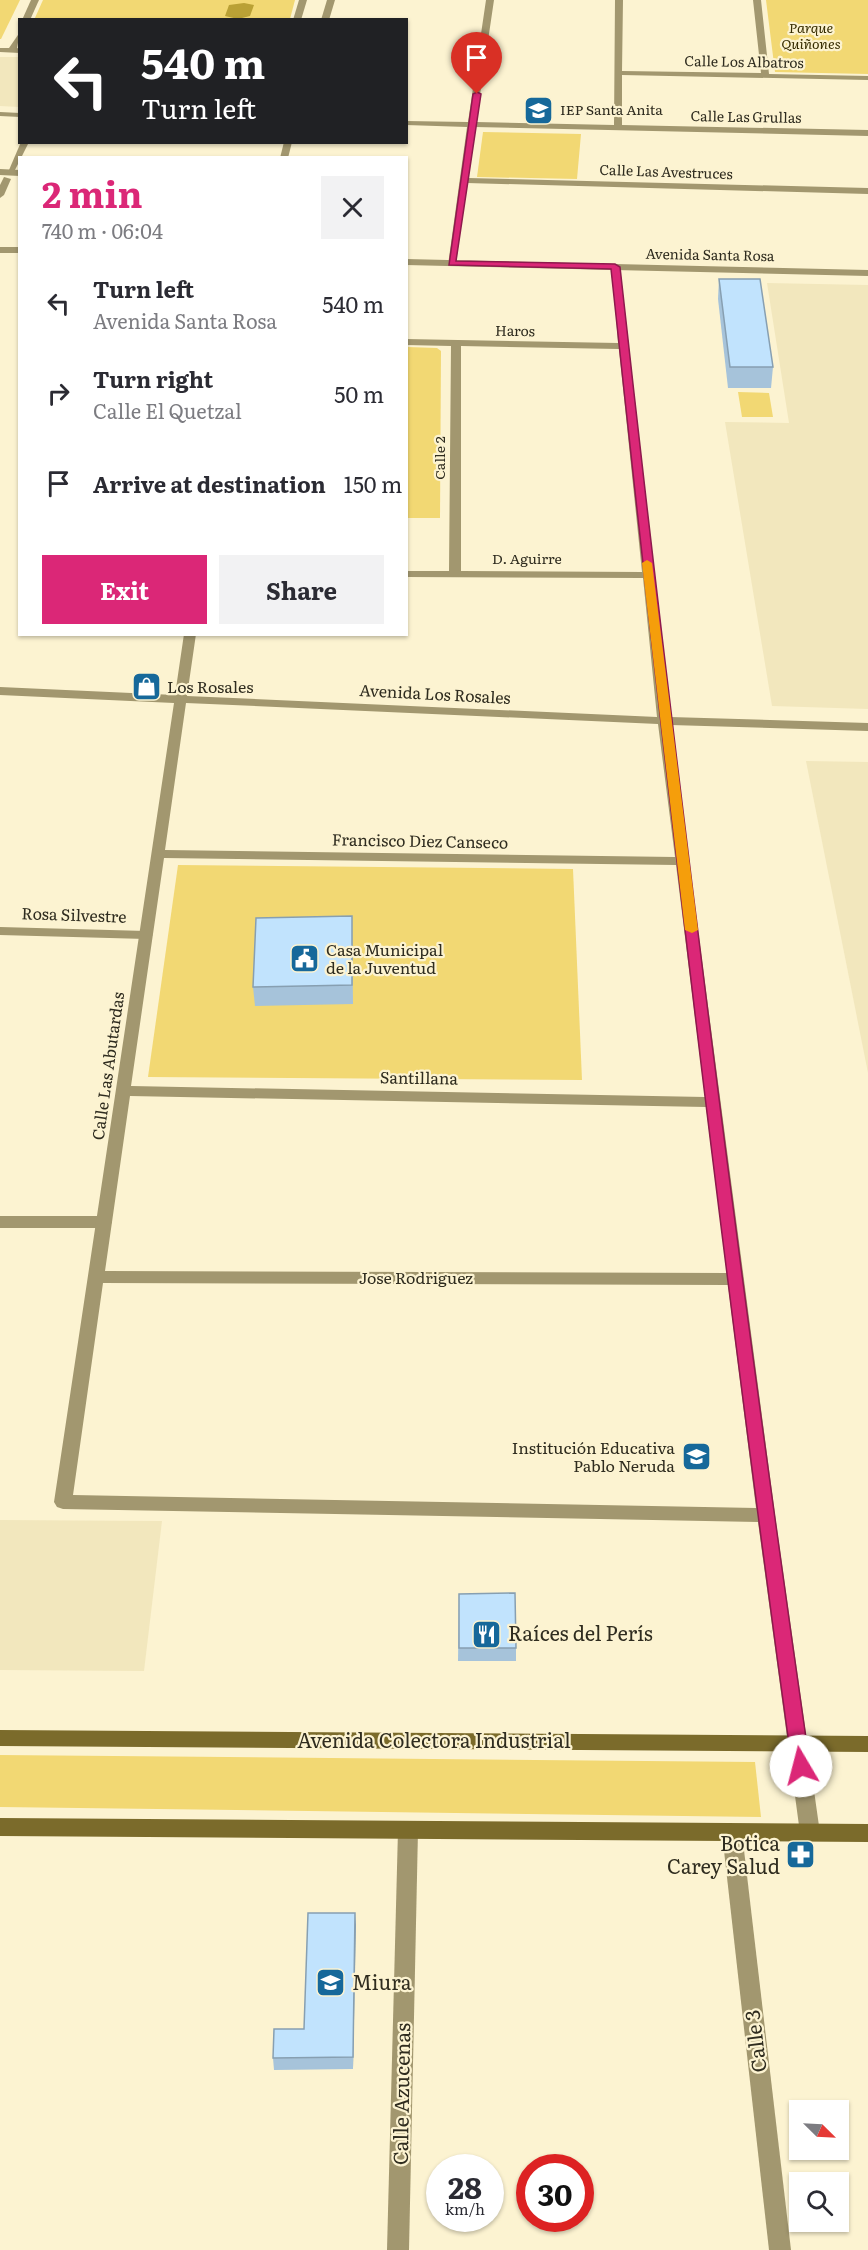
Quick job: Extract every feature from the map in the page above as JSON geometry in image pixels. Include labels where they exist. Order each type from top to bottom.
[{"type":"main road","name":"Avenida Colectora Industrial","points":[[0,1738],[868,1744]]},
{"type":"main road","points":[[0,1827],[868,1833]]},
{"type":"street","points":[[27,18],[35,0]]},
{"type":"street","points":[[298,18],[303,0]]},
{"type":"street","points":[[326,18],[331,0]]},
{"type":"street","points":[[452,263],[490,0]]},
{"type":"street","points":[[618,128],[619,0]]},
{"type":"street","points":[[757,0],[765,76]]},
{"type":"street","points":[[0,50],[16,50]]},
{"type":"street","name":"Calle Los Albatros","points":[[619,73],[868,78]]},
{"type":"street","points":[[0,114],[18,115]]},
{"type":"street","name":"Calle Las Grullas","points":[[408,123],[868,133]]},
{"type":"street","points":[[0,195],[4,176],[16,170]]},
{"type":"street","name":"Calle Las Avestruces","points":[[464,180],[868,191]]},
{"type":"street","points":[[0,250],[18,250]]},
{"type":"street","name":"Avenida Santa Rosa","points":[[408,262],[868,273]]},
{"type":"street","points":[[615,267],[664,721],[766,1515],[810,1833]]},
{"type":"street","name":"Haros","points":[[408,342],[624,346]]},
{"type":"street","name":"Calle 2","points":[[455,574],[456,343]]},
{"type":"street","name":"D. Aguirre","points":[[408,574],[648,575]]},
{"type":"street","name":"Calle Las Abutardas","points":[[190,636],[63,1502],[766,1515]]},
{"type":"street","name":"Avenida Los Rosales","points":[[0,691],[664,721],[868,727]]},
{"type":"street","name":"Francisco Diez Canseco","points":[[158,854],[683,861]]},
{"type":"street","name":"Rosa Silvestre","points":[[0,931],[146,935]]},
{"type":"street","name":"Santillana","points":[[123,1091],[714,1102]]},
{"type":"street","points":[[0,1222],[104,1222]]},
{"type":"street","name":"Jose Rodriguez","points":[[95,1276],[736,1279]]},
{"type":"street","name":"Calle Azucenas","points":[[398,2250],[408,1830]]},
{"type":"street","name":"Calle 3","points":[[732,1833],[780,2250]]},
{"type":"shaded area","points":[[244,3],[254,5],[250,16],[234,18],[225,16],[229,5]]},
{"type":"shaded area","points":[[0,57],[18,57],[18,107],[0,106]]},
{"type":"shaded area","points":[[767,283],[868,285],[868,709],[772,706],[725,422],[789,423]]},
{"type":"shaded area","points":[[806,761],[868,762],[868,1073]]},
{"type":"shaded area","points":[[0,1520],[162,1521],[144,1671],[0,1670]]},
{"type":"green space","points":[[0,0],[20,0],[1,39],[0,39]]},
{"type":"green space","points":[[43,0],[295,0],[290,18],[35,18]]},
{"type":"green space","name":"Parque Quiñones","points":[[766,0],[868,0],[868,74],[775,72]]},
{"type":"green space","points":[[483,132],[581,134],[577,179],[477,177]]},
{"type":"green space","points":[[408,347],[437,348],[441,351],[440,518],[408,518]]},
{"type":"green space","points":[[738,392],[769,393],[773,417],[742,417]]},
{"type":"green space","points":[[178,865],[573,869],[582,1080],[148,1077]]},
{"type":"green space","points":[[0,1755],[755,1762],[761,1817],[0,1807]]},
{"type":"building","points":[[719,279],[760,279],[773,367],[730,367]]},
{"type":"building","name":"Casa Municipal de la Juventud","points":[[352,916],[352,985],[253,987],[256,918]]},
{"type":"building","name":"Raíces del Perís","points":[[515,1593],[516,1648],[459,1648],[459,1594]]},
{"type":"building","name":"Miura","points":[[308,1913],[355,1913],[353,2057],[273,2058],[274,2029],[304,2029]]},
{"type":"slow traffic","points":[[647,563],[664,721],[692,930]]},
{"type":"place","name":"IEP Santa Anita","points":[[539,110]]},
{"type":"place","name":"Los Rosales","points":[[146,687]]},
{"type":"place","name":"Casa Municipal de la Juventud","points":[[305,959]]},
{"type":"place","name":"Institución Educativa Pablo Neruda","points":[[696,1457]]},
{"type":"place","name":"Raíces del Perís","points":[[487,1634]]},
{"type":"place","name":"Botica Carey Salud","points":[[801,1855]]},
{"type":"place","name":"Miura","points":[[331,1983]]},
{"type":"route","points":[[477,94],[452,263],[615,267],[664,721],[766,1515],[801,1766]]}]
